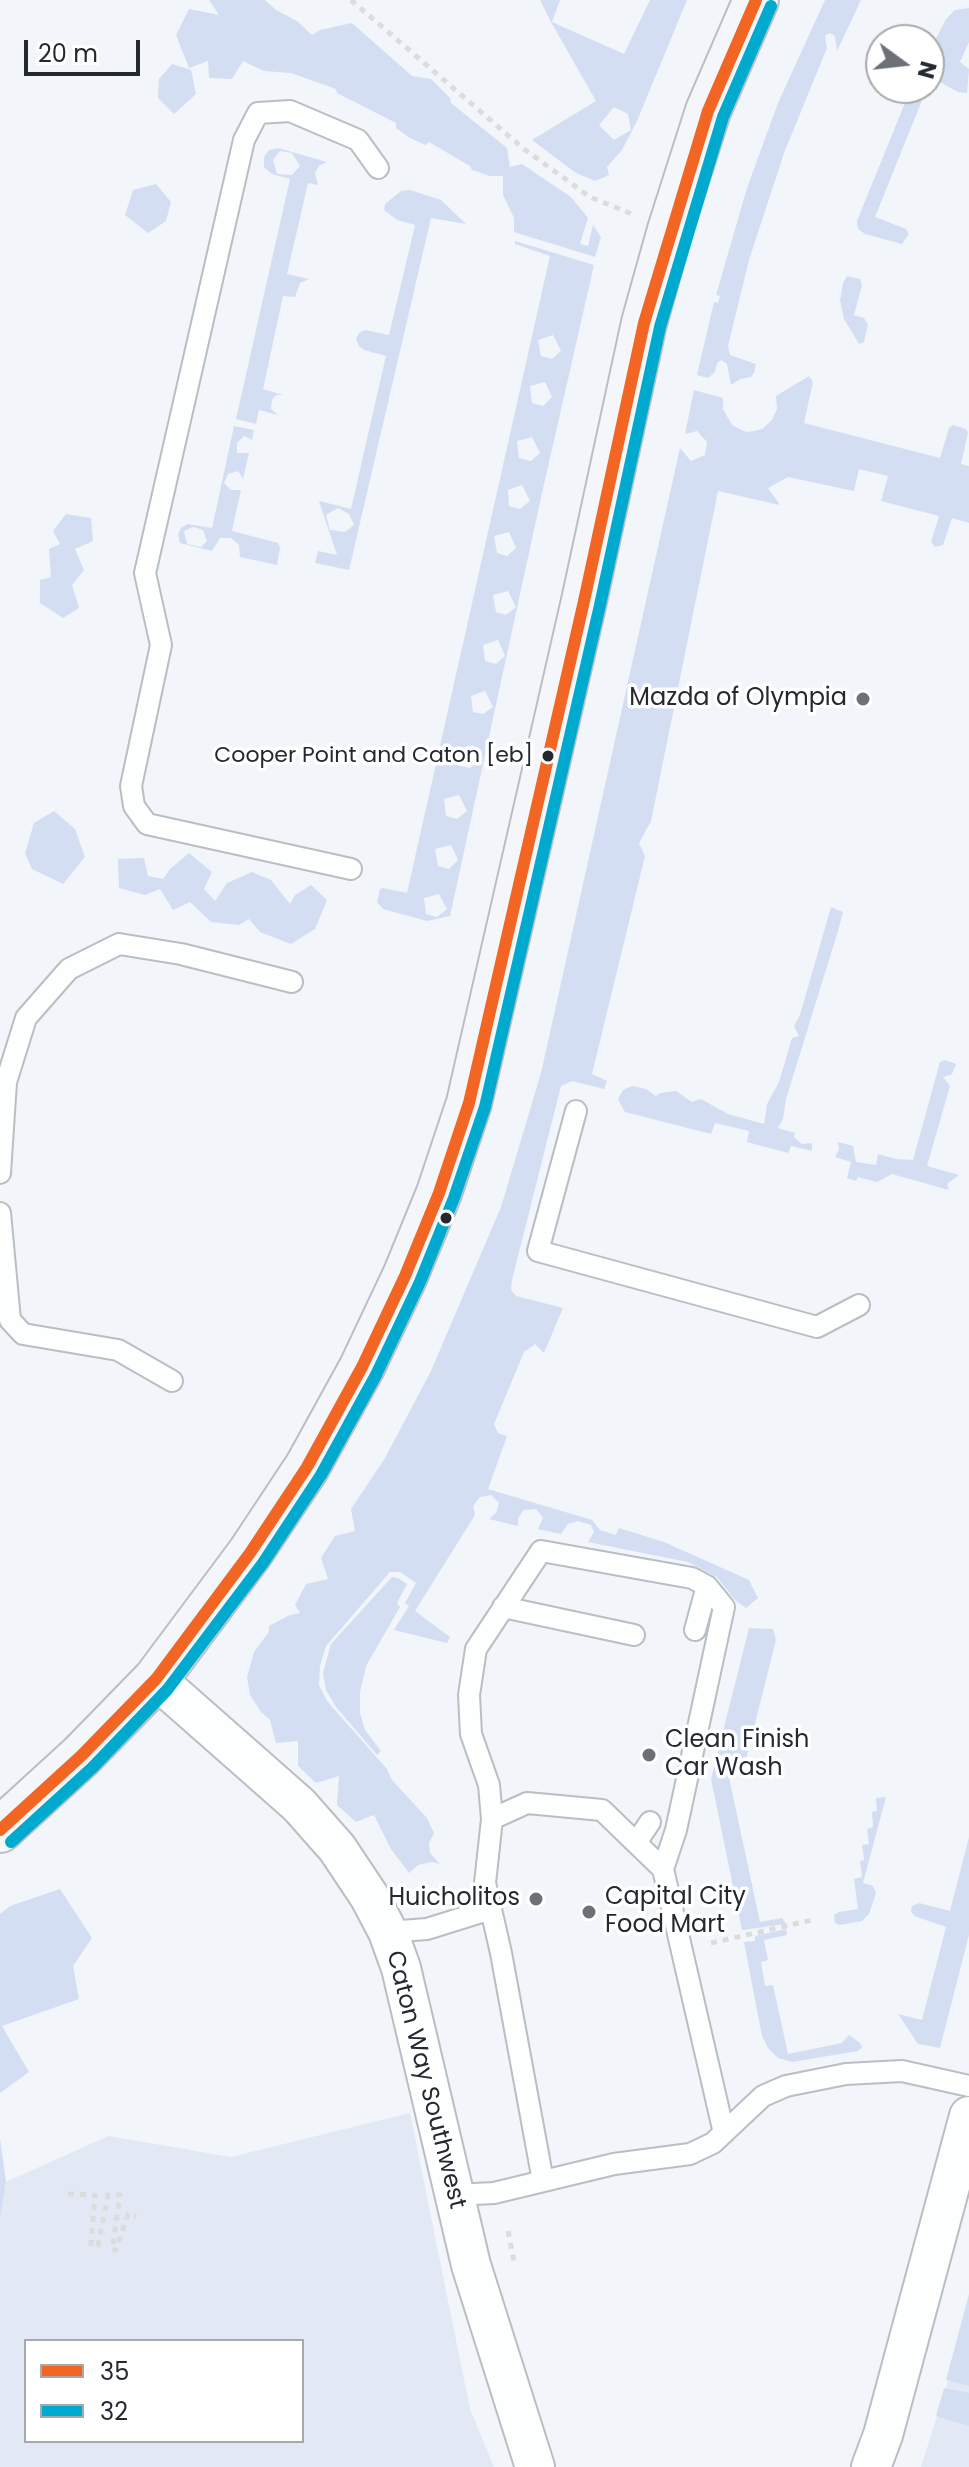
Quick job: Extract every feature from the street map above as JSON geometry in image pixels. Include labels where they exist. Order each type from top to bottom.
[{"type":"main road","points":[[0,1830],[81,1756],[156,1679],[250,1553],[307,1467],[362,1367],[405,1276],[439,1193],[469,1103],[644,323],[708,111],[756,0]]},
{"type":"street","name":"Caton Way Southwest","points":[[156,1679],[299,1805],[337,1848],[369,1896],[388,1932],[401,1968],[453,2195],[489,2325],[535,2467]]},
{"type":"street","points":[[871,2467],[883,2435],[969,2116]]},
{"type":"lane","points":[[351,869],[147,824],[134,806],[131,786],[161,645],[145,573],[244,140],[258,113],[290,111],[358,140],[378,168]]},
{"type":"lane","points":[[0,1173],[6,1082],[26,1018],[69,969],[119,944],[181,954],[292,982]]},
{"type":"lane","points":[[576,1111],[538,1251],[817,1327],[859,1305]]},
{"type":"lane","points":[[0,1213],[10,1320],[23,1334],[118,1350],[172,1381]]},
{"type":"lane","points":[[543,2181],[485,1883],[492,1819],[489,1785],[471,1734],[469,1695],[476,1649],[541,1551],[692,1578],[707,1586],[724,1607],[676,1830],[663,1869],[724,2133]]},
{"type":"lane","points":[[695,1630],[707,1586]]},
{"type":"lane","points":[[503,1607],[634,1635]]},
{"type":"lane","points":[[492,1819],[527,1803],[602,1810],[663,1869]]},
{"type":"lane","points":[[636,1843],[650,1822]]},
{"type":"lane","points":[[388,1932],[427,1929],[491,1909]]},
{"type":"lane","points":[[453,2195],[494,2193],[614,2164],[690,2154],[713,2143],[763,2096],[786,2086],[846,2074],[902,2071],[969,2086]]},
{"type":"path","points":[[351,0],[524,149],[590,197],[670,230]]},
{"type":"path","points":[[710,1943],[812,1920]]},
{"type":"path","points":[[68,2194],[95,2195],[91,2246],[98,2245],[108,2195],[120,2195],[112,2250],[116,2250],[128,2214],[136,2217]]},
{"type":"shaded area","points":[[209,0],[265,0],[312,35],[320,30],[352,23],[412,76],[431,79],[450,98],[451,103],[507,148],[510,167],[522,164],[571,197],[588,218],[580,244],[588,246],[593,225],[601,237],[595,257],[514,232],[514,218],[503,195],[503,176],[490,176],[472,170],[429,142],[425,145],[410,138],[396,128],[396,123],[337,93],[336,89],[291,73],[264,71],[243,61],[232,79],[209,78],[208,61],[189,68],[176,35],[189,9],[219,15]]},
{"type":"shaded area","points":[[540,0],[560,0],[552,22],[624,54],[650,0],[687,0],[637,121],[622,150],[607,167],[609,175],[595,181],[576,173],[532,140],[596,101],[551,22]],"holes":[[[614,107],[628,114],[631,130],[614,140],[599,125]]]},
{"type":"shaded area","points":[[825,0],[861,0],[837,51],[835,36],[830,33],[825,36],[827,48],[784,153],[749,260],[728,346],[730,355],[756,364],[754,373],[731,385],[727,364],[721,360],[708,378],[697,375],[714,302],[718,303],[720,296],[716,295],[747,188],[778,103]]},
{"type":"shaded area","points":[[969,8],[969,42],[960,62],[969,69],[967,93],[945,85],[943,24],[955,10]]},
{"type":"shaded area","points":[[172,64],[191,70],[196,94],[174,114],[158,98],[159,79]]},
{"type":"shaded area","points":[[905,104],[921,104],[875,217],[906,229],[909,234],[902,244],[865,234],[858,229],[857,221]]},
{"type":"shaded area","points":[[278,148],[327,162],[319,166],[315,173],[318,185],[308,183],[287,274],[309,279],[300,283],[295,297],[283,296],[263,389],[283,395],[276,395],[272,400],[271,409],[278,415],[259,410],[256,424],[236,419],[290,179],[272,174],[264,167],[264,157],[269,150]],"holes":[[[280,151],[292,153],[300,166],[292,175],[277,174],[273,160]]]},
{"type":"shaded area","points":[[156,184],[171,202],[166,221],[148,233],[125,215],[133,190]]},
{"type":"shaded area","points":[[410,190],[441,200],[466,224],[431,218],[349,570],[315,563],[318,551],[337,555],[319,501],[351,509],[386,356],[364,350],[356,339],[365,330],[389,335],[415,225],[397,220],[384,210],[385,204],[401,191]],"holes":[[[338,508],[349,514],[354,525],[345,532],[330,530],[326,515]]]},
{"type":"shaded area","points":[[515,241],[594,265],[450,916],[427,921],[383,909],[377,902],[383,888],[407,893],[550,256],[515,244]],"holes":[[[553,335],[561,351],[552,359],[541,356],[538,340]],[[545,382],[552,397],[543,406],[532,403],[530,386]],[[532,437],[540,453],[531,461],[519,458],[517,441]],[[522,485],[530,501],[520,509],[509,506],[508,490]],[[509,532],[516,548],[507,556],[497,553],[494,536]],[[508,591],[516,607],[506,615],[496,612],[493,595]],[[498,640],[505,656],[496,664],[485,661],[483,645]],[[485,691],[493,707],[483,714],[473,712],[471,696]],[[473,745],[480,760],[470,768],[460,766],[458,749]],[[459,795],[467,811],[457,819],[446,816],[444,799]],[[451,845],[458,860],[449,869],[438,866],[435,849]],[[439,894],[447,909],[437,917],[426,914],[424,898]]]},
{"type":"shaded area","points":[[847,276],[860,279],[862,285],[854,315],[864,318],[868,325],[864,342],[859,344],[844,319],[840,300]]},
{"type":"shaded area","points":[[809,376],[813,382],[804,423],[940,458],[949,428],[953,425],[966,429],[968,433],[961,464],[969,466],[969,523],[952,518],[943,545],[935,547],[931,542],[939,516],[881,501],[888,476],[859,469],[854,491],[788,477],[768,488],[780,505],[718,491],[651,821],[639,843],[645,856],[592,1074],[607,1081],[604,1089],[572,1081],[561,1086],[512,1280],[511,1290],[516,1296],[563,1308],[544,1353],[535,1344],[524,1352],[494,1424],[498,1433],[507,1436],[488,1489],[592,1520],[600,1530],[616,1535],[619,1528],[664,1542],[749,1580],[758,1598],[746,1608],[735,1600],[717,1577],[688,1562],[588,1542],[594,1532],[591,1525],[578,1521],[568,1524],[561,1534],[538,1529],[543,1518],[536,1509],[524,1510],[518,1518],[518,1526],[489,1519],[496,1513],[499,1503],[491,1495],[480,1497],[473,1506],[475,1515],[415,1611],[450,1637],[447,1643],[394,1630],[409,1606],[405,1603],[416,1583],[400,1572],[390,1572],[326,1646],[320,1666],[319,1685],[327,1701],[427,1818],[434,1833],[429,1843],[430,1853],[440,1864],[418,1865],[409,1873],[391,1849],[374,1815],[356,1822],[337,1805],[339,1776],[316,1783],[298,1766],[298,1741],[276,1743],[270,1720],[250,1695],[247,1677],[254,1652],[269,1632],[269,1626],[300,1613],[295,1605],[306,1584],[328,1579],[321,1558],[335,1536],[355,1531],[351,1509],[385,1458],[431,1371],[501,1207],[541,1073],[680,448],[691,461],[705,455],[707,442],[697,431],[685,434],[694,390],[723,398],[723,409],[732,425],[746,432],[762,429],[772,420],[777,409],[776,396]]},
{"type":"shaded area","points":[[234,426],[254,430],[252,440],[244,436],[237,443],[237,453],[249,453],[243,479],[238,471],[228,474],[224,483],[231,490],[241,490],[232,531],[278,543],[277,565],[240,557],[239,545],[231,538],[220,538],[212,551],[180,543],[178,534],[187,524],[212,528]],"holes":[[[193,527],[203,530],[207,541],[201,547],[187,544],[184,531]]]},
{"type":"shaded area","points":[[66,514],[91,518],[93,541],[75,549],[84,570],[72,585],[79,608],[63,618],[40,603],[40,580],[51,577],[49,549],[60,544],[53,531]]},
{"type":"shaded area","points":[[54,811],[75,829],[85,857],[63,884],[32,869],[25,853],[34,823]]},
{"type":"shaded area","points":[[189,853],[212,872],[204,889],[215,901],[227,883],[252,872],[271,880],[290,904],[295,895],[311,885],[327,900],[315,929],[291,944],[260,932],[249,919],[239,925],[211,922],[190,902],[173,910],[160,889],[145,895],[119,888],[118,859],[144,858],[148,876],[163,879]]},
{"type":"shaded area","points":[[831,907],[843,912],[778,1128],[795,1133],[794,1137],[802,1144],[812,1143],[812,1151],[791,1146],[788,1153],[747,1142],[749,1131],[715,1123],[711,1134],[625,1112],[618,1099],[623,1090],[632,1086],[646,1089],[656,1096],[676,1091],[692,1102],[701,1099],[728,1114],[764,1124],[767,1104],[779,1082],[792,1038],[799,1036],[794,1026],[800,1015]]},
{"type":"shaded area","points":[[945,1060],[956,1064],[952,1074],[943,1077],[950,1086],[927,1166],[959,1175],[947,1184],[949,1190],[892,1174],[877,1182],[858,1177],[856,1181],[847,1178],[851,1162],[835,1157],[838,1142],[853,1146],[856,1162],[876,1165],[878,1154],[913,1160],[940,1062]]},
{"type":"shaded area","points":[[392,1577],[407,1584],[397,1603],[400,1607],[366,1666],[360,1692],[360,1713],[365,1730],[381,1751],[377,1755],[336,1707],[326,1690],[323,1673],[331,1644]]},
{"type":"shaded area","points":[[749,1628],[773,1629],[776,1640],[746,1759],[738,1757],[729,1778],[760,1922],[782,1918],[786,1924],[742,1930],[711,1779]]},
{"type":"shaded area","points":[[886,1797],[863,1883],[873,1886],[876,1893],[869,1914],[862,1921],[840,1925],[835,1923],[834,1915],[858,1909],[854,1879],[862,1877],[862,1845],[869,1844],[867,1829],[873,1827],[872,1812],[877,1811],[876,1798]]},
{"type":"shaded area","points":[[969,1837],[969,1935],[940,2048],[918,2044],[898,2014],[922,2020],[946,1927],[914,1916],[912,1906],[919,1903],[950,1911]]},
{"type":"shaded area","points":[[60,1889],[92,1938],[73,1966],[79,1999],[2,2026],[29,2072],[0,2093],[0,1914],[10,1906]]},
{"type":"shaded area","points":[[786,1929],[787,1935],[764,1940],[768,1960],[761,1962],[765,1986],[773,1985],[788,2054],[842,2043],[849,2035],[860,2043],[862,2047],[858,2051],[792,2062],[778,2058],[768,2048],[762,2036],[744,1942],[755,1941],[755,1936]]},
{"type":"shaded area","points":[[410,2113],[470,2409],[494,2467],[0,2467],[0,2219],[6,2182],[108,2136],[231,2157]]},
{"type":"shaded area","points":[[0,2138],[6,2182],[0,2219]]},
{"type":"shaded area","points":[[969,2294],[969,2386],[946,2380]]},
{"type":"shaded area","points":[[950,2375],[969,2380],[969,2467],[921,2467]]},
{"type":"shaded area","points":[[944,2388],[969,2393],[969,2426],[936,2416]]},
{"type":"transit line","name":"35","points":[[0,1830],[81,1756],[156,1679],[250,1553],[307,1467],[362,1367],[405,1276],[439,1193],[469,1103],[644,323],[708,111],[756,0]]},
{"type":"transit line","name":"32","points":[[11,1842],[92,1768],[167,1690],[263,1563],[321,1475],[376,1375],[420,1282],[454,1198],[485,1107],[660,327],[723,117],[771,6]]},
{"type":"place","name":"Mazda of Olympia","points":[[863,699]]},
{"type":"place","name":"Cooper Point and Caton [eb]","points":[[548,756]]},
{"type":"place","name":"Clean Finish Car Wash","points":[[649,1755]]},
{"type":"place","name":"Huicholitos","points":[[536,1899]]},
{"type":"place","name":"Capital City Food Mart","points":[[589,1912]]}]
